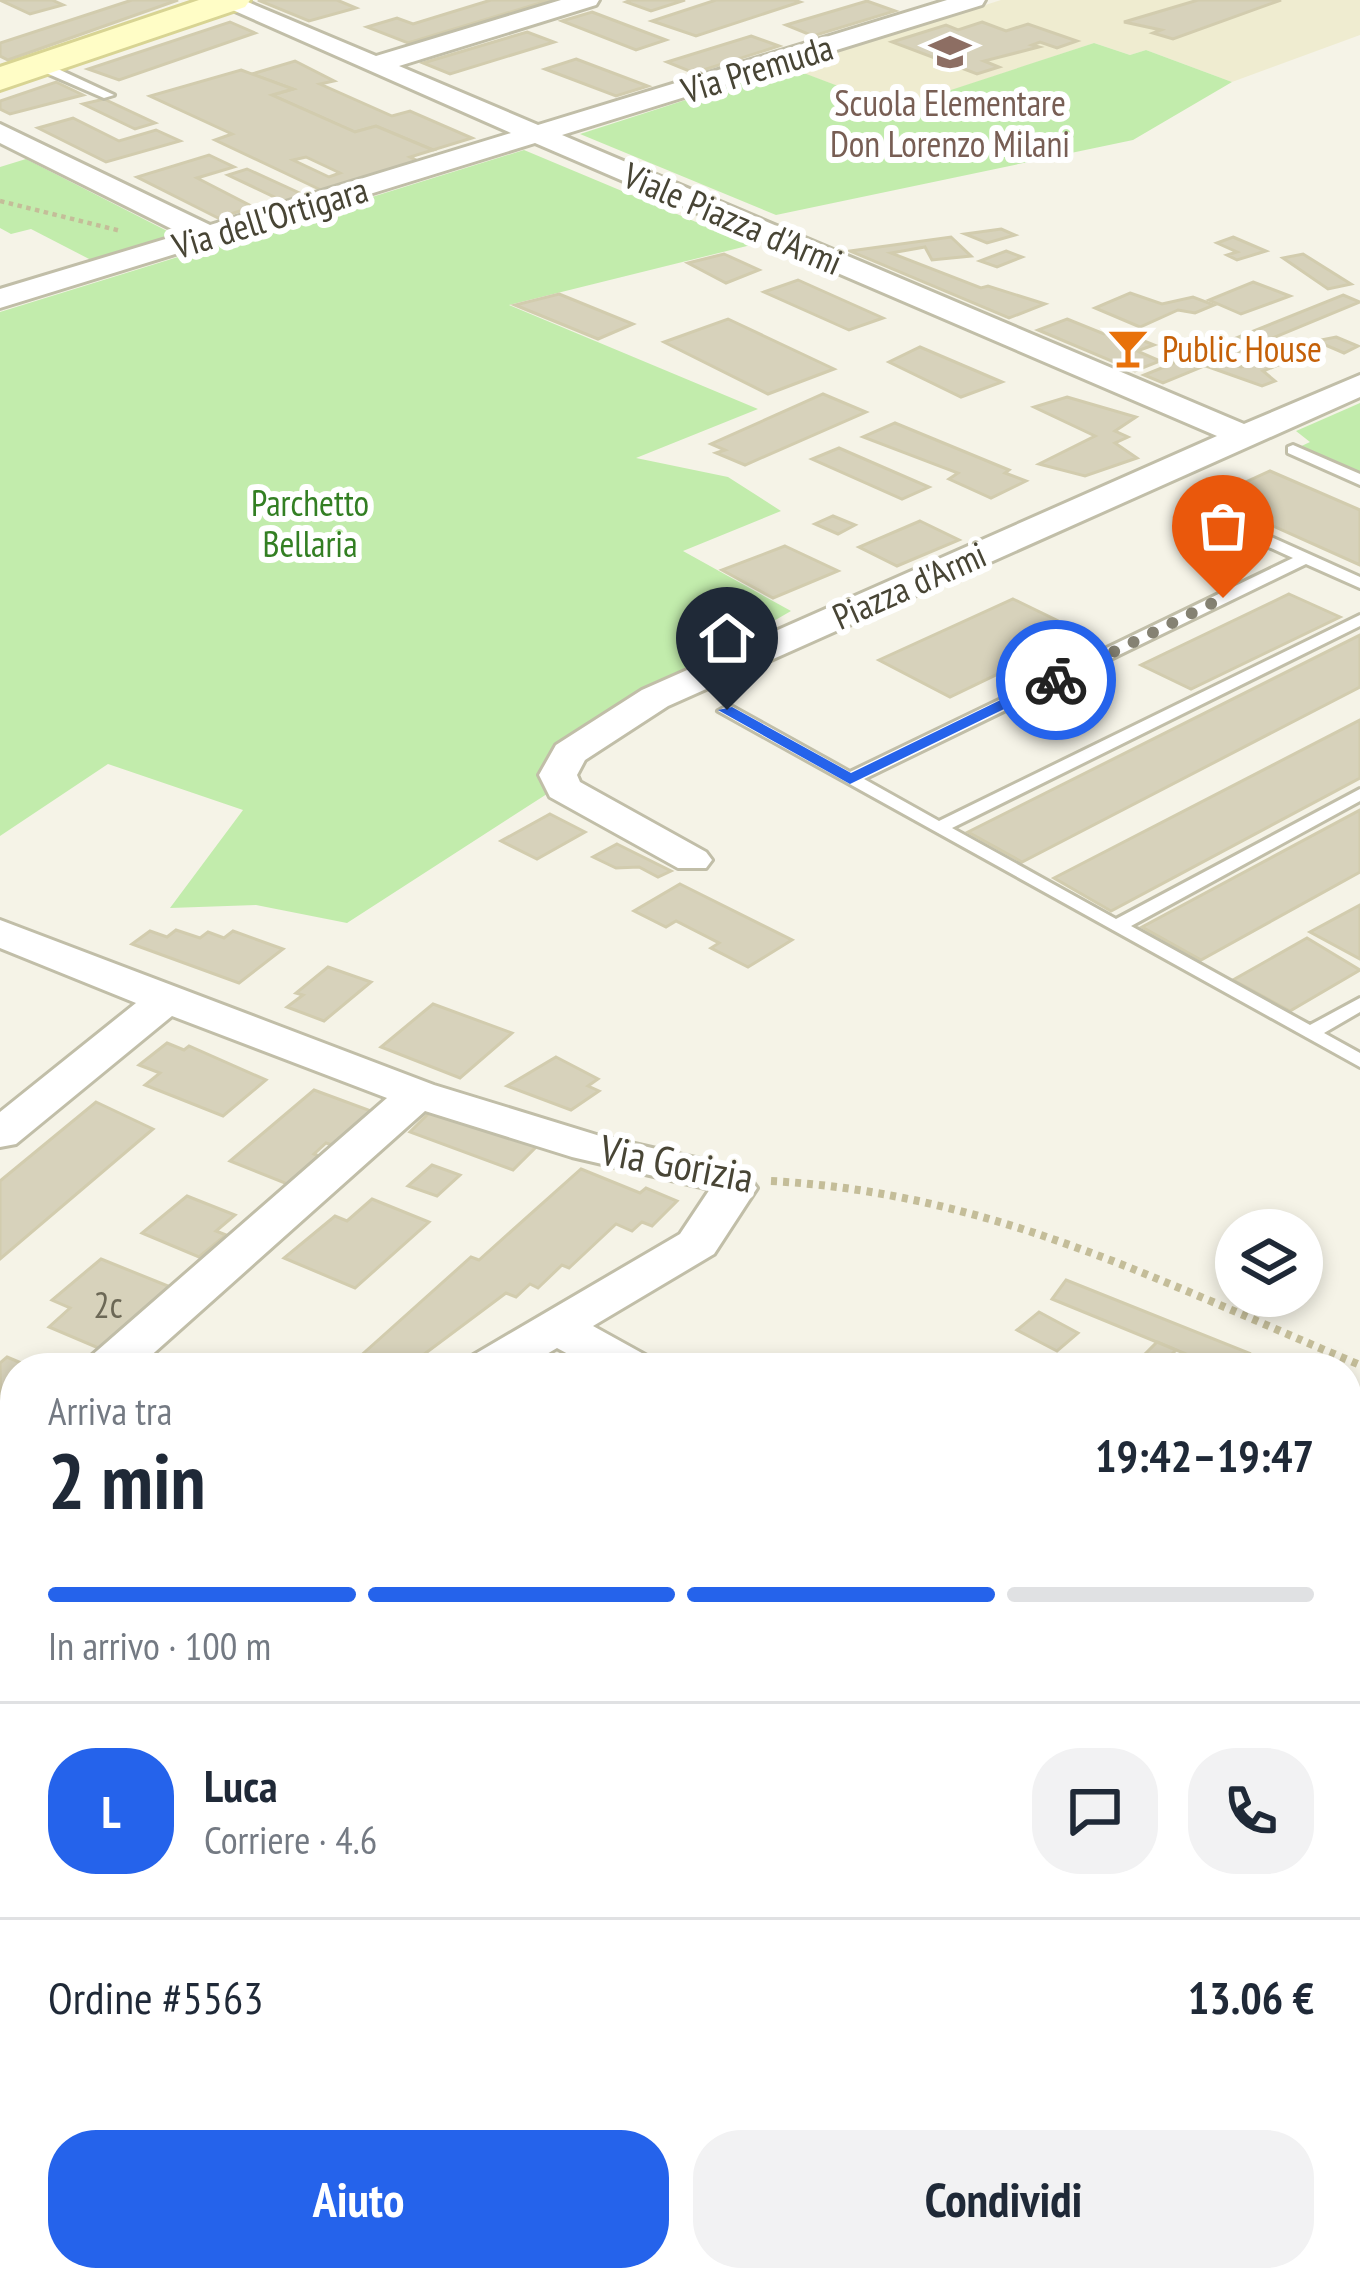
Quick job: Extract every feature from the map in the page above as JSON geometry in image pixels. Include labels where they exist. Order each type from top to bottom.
[{"type":"main road","points":[[0,79],[228,1]]},
{"type":"street","points":[[375,65],[587,0]]},
{"type":"street","name":"Via Premuda","points":[[540,136],[973,0]]},
{"type":"street","name":"Viale Piazza d'Armi","points":[[228,1],[1244,436]]},
{"type":"street","points":[[0,131],[210,236]]},
{"type":"street","name":"Via dell'Ortigara","points":[[0,299],[540,136]]},
{"type":"street","name":"Piazza d'Armi","points":[[692,860],[564,789],[558,775],[569,753],[655,698],[1360,386]]},
{"type":"street","name":"Via Gorizia","points":[[0,932],[157,997],[418,1094],[554,1138],[728,1179]]},
{"type":"street","points":[[0,1134],[150,1015],[157,997]]},
{"type":"street","points":[[124,1353],[418,1094]]},
{"type":"street","points":[[512,1353],[697,1244],[734,1188],[728,1179]]},
{"type":"street","points":[[556,1327],[604,1353]]},
{"type":"lane","points":[[41,66],[108,95]]},
{"type":"lane","points":[[1293,450],[1360,480]]},
{"type":"lane","points":[[1231,524],[1360,583]]},
{"type":"lane","points":[[850,779],[1306,558]]},
{"type":"lane","points":[[938,827],[1360,620]]},
{"type":"lane","points":[[727,710],[1360,1061]]},
{"type":"lane","points":[[1118,926],[1360,794]]},
{"type":"lane","points":[[1310,1033],[1360,1004]]},
{"type":"path","points":[[0,201],[82,218],[127,234]]},
{"type":"path","name":"Via Gorizia","points":[[728,1179],[824,1184],[958,1207],[1084,1251],[1331,1353]]},
{"type":"shaded area","points":[[1001,0],[1360,0],[1360,35],[1232,82],[1146,50],[1130,55],[1094,43],[896,109],[788,67]]},
{"type":"green space","points":[[1094,43],[1130,55],[1146,50],[1232,82],[1133,140],[776,215],[580,134],[788,67],[896,108]]},
{"type":"green space","name":"Parchetto Bellaria","points":[[524,150],[751,245],[509,305],[758,409],[636,458],[728,477],[781,511],[683,551],[791,611],[555,748],[543,776],[550,792],[347,923],[256,905],[170,908],[243,810],[108,764],[0,836],[0,312]]},
{"type":"green space","points":[[26,159],[177,236],[93,261],[31,229],[11,234],[0,228],[0,167]]},
{"type":"green space","points":[[1360,403],[1360,480],[1293,450],[1310,442],[1296,431]]},
{"type":"building","points":[[0,0],[52,0],[63,5],[30,14]]},
{"type":"building","points":[[132,0],[178,0],[8,60],[0,56],[0,43]]},
{"type":"building","points":[[258,0],[337,0],[356,8],[309,21]]},
{"type":"building","points":[[491,0],[550,0],[408,43],[367,27],[397,18],[413,24]]},
{"type":"building","points":[[685,0],[651,11],[626,2]]},
{"type":"building","points":[[716,0],[800,2],[696,36],[652,21]]},
{"type":"building","points":[[1198,0],[1281,0],[1173,39],[1153,33],[1161,30],[1124,22]]},
{"type":"building","points":[[867,1],[895,11],[813,36],[786,25]]},
{"type":"building","points":[[592,12],[666,40],[636,50],[562,21]]},
{"type":"building","points":[[230,22],[255,33],[119,80],[88,69]]},
{"type":"building","points":[[982,22],[1006,31],[1028,24],[1077,41],[1057,48],[1040,42],[1032,45],[1039,47],[984,61],[999,67],[977,74],[892,42],[946,25],[958,30]]},
{"type":"building","points":[[527,32],[554,42],[450,74],[423,63]]},
{"type":"building","points":[[751,36],[779,46],[694,73],[667,62]]},
{"type":"building","points":[[576,59],[648,86],[616,96],[545,69]]},
{"type":"building","points":[[295,61],[334,81],[320,84],[392,116],[410,111],[472,138],[433,150],[376,126],[355,132],[272,95],[293,89],[252,74]]},
{"type":"building","points":[[241,70],[293,89],[272,95],[355,132],[376,126],[433,150],[410,157],[420,162],[323,191],[215,140],[232,134],[150,96]],"holes":[[[306,157],[340,173],[329,177],[293,160]]]},
{"type":"building","points":[[56,82],[83,95],[10,114],[0,109],[0,101]]},
{"type":"building","points":[[104,99],[155,123],[135,129],[83,104]]},
{"type":"building","points":[[73,118],[119,141],[156,130],[180,141],[106,162],[38,128]]},
{"type":"building","points":[[209,155],[234,167],[197,178],[253,207],[218,218],[137,177]]},
{"type":"building","points":[[247,169],[304,195],[285,202],[228,175]]},
{"type":"building","points":[[1001,229],[1015,235],[987,243],[965,234]]},
{"type":"building","points":[[951,237],[971,256],[932,260],[925,247],[891,253],[981,288],[988,286],[1045,304],[1009,318],[850,251]]},
{"type":"building","points":[[1233,237],[1266,251],[1237,260],[1227,255],[1237,252],[1217,243]]},
{"type":"building","points":[[1006,251],[1022,257],[997,267],[980,261]]},
{"type":"building","points":[[724,254],[759,270],[726,283],[688,263]]},
{"type":"building","points":[[1303,254],[1351,284],[1328,289],[1283,258]]},
{"type":"building","points":[[798,280],[883,318],[849,330],[764,292]]},
{"type":"building","points":[[1253,282],[1290,296],[1241,314],[1209,300]]},
{"type":"building","points":[[1130,293],[1162,304],[1193,297],[1214,305],[1195,313],[1178,310],[1140,327],[1095,308]]},
{"type":"building","points":[[559,294],[633,324],[598,339],[515,305]]},
{"type":"building","points":[[1343,295],[1360,302],[1163,383],[1144,375]]},
{"type":"building","points":[[728,319],[834,369],[768,394],[664,342]]},
{"type":"building","points":[[1067,319],[1104,334],[1117,330],[1154,345],[1137,351],[1160,361],[1135,371],[1038,330]]},
{"type":"building","points":[[1336,337],[1358,346],[1344,353],[1316,341]]},
{"type":"building","points":[[1295,344],[1324,350],[1305,358],[1274,355]]},
{"type":"building","points":[[920,347],[1002,382],[961,397],[889,362]]},
{"type":"building","points":[[1262,358],[1281,364],[1263,371],[1275,381],[1262,386],[1206,366],[1222,359],[1241,367]]},
{"type":"building","points":[[823,394],[866,412],[745,465],[716,453],[725,450],[711,444]]},
{"type":"building","points":[[1067,397],[1136,417],[1115,431],[1128,437],[1115,443],[1137,458],[1085,476],[1039,464],[1095,436],[1034,407]]},
{"type":"building","points":[[895,423],[1026,481],[991,498],[949,479],[958,473],[863,437]]},
{"type":"building","points":[[839,448],[929,487],[902,499],[812,459]]},
{"type":"building","points":[[1270,471],[1360,510],[1360,565],[1211,498]]},
{"type":"building","points":[[833,516],[855,525],[838,534],[815,524]]},
{"type":"building","points":[[920,521],[959,540],[897,566],[859,547]]},
{"type":"building","points":[[785,546],[838,571],[773,598],[722,570]]},
{"type":"building","points":[[1289,594],[1340,617],[1191,689],[1141,665]]},
{"type":"building","points":[[1013,599],[1083,633],[950,697],[879,660]]},
{"type":"building","points":[[1360,635],[1360,687],[1022,862],[968,832]]},
{"type":"building","points":[[1360,720],[1360,778],[1111,911],[1054,878]]},
{"type":"building","points":[[1360,810],[1360,872],[1201,960],[1142,927]]},
{"type":"building","points":[[550,814],[585,832],[537,859],[501,841]]},
{"type":"building","points":[[617,844],[671,871],[658,877],[639,867],[616,868],[593,857]]},
{"type":"building","points":[[680,884],[792,940],[748,967],[711,948],[719,943],[676,921],[666,927],[634,911]]},
{"type":"building","points":[[1360,905],[1360,959],[1310,932]]},
{"type":"building","points":[[176,930],[200,938],[208,932],[224,938],[233,931],[283,949],[239,983],[132,944],[150,931],[167,937]]},
{"type":"building","points":[[1307,938],[1360,970],[1290,1011],[1233,980]]},
{"type":"building","points":[[328,967],[371,982],[324,1021],[287,1007],[303,995],[296,993]]},
{"type":"building","points":[[433,1004],[512,1033],[460,1078],[381,1047]]},
{"type":"building","points":[[167,1043],[184,1050],[189,1046],[266,1080],[223,1116],[145,1085],[160,1073],[139,1065]]},
{"type":"building","points":[[556,1057],[598,1079],[588,1086],[599,1091],[571,1110],[507,1086]]},
{"type":"building","points":[[314,1090],[371,1111],[332,1145],[326,1143],[314,1154],[321,1157],[290,1185],[230,1161]]},
{"type":"building","points":[[96,1102],[153,1129],[0,1259],[0,1181]]},
{"type":"building","points":[[434,1108],[537,1146],[513,1170],[410,1132]]},
{"type":"building","points":[[432,1165],[460,1175],[437,1196],[408,1186]]},
{"type":"building","points":[[581,1169],[640,1193],[646,1188],[677,1201],[652,1226],[642,1222],[632,1231],[616,1224],[569,1268],[562,1265],[538,1288],[530,1284],[516,1297],[506,1293],[426,1353],[364,1353],[471,1257],[479,1260]]},
{"type":"building","points":[[187,1196],[235,1215],[216,1231],[226,1235],[199,1257],[142,1233]]},
{"type":"building","points":[[372,1199],[429,1222],[355,1288],[284,1258],[335,1216],[347,1221]]},
{"type":"building","points":[[101,1259],[173,1288],[103,1350],[49,1327],[70,1308],[52,1300]]},
{"type":"building","points":[[1066,1280],[1249,1353],[1183,1353],[1052,1299]]},
{"type":"building","points":[[1039,1312],[1078,1333],[1057,1351],[1017,1330]]},
{"type":"building","points":[[1157,1342],[1176,1350],[1173,1353],[1146,1353]]},
{"type":"way so far","points":[[1056,680],[1223,598]]},
{"type":"place","name":"Scuola Elementare Don Lorenzo Milani","points":[[950,52]]},
{"type":"place","name":"Public House","points":[[1128,348]]},
{"type":"route","points":[[727,710],[850,779],[1056,680]]}]
